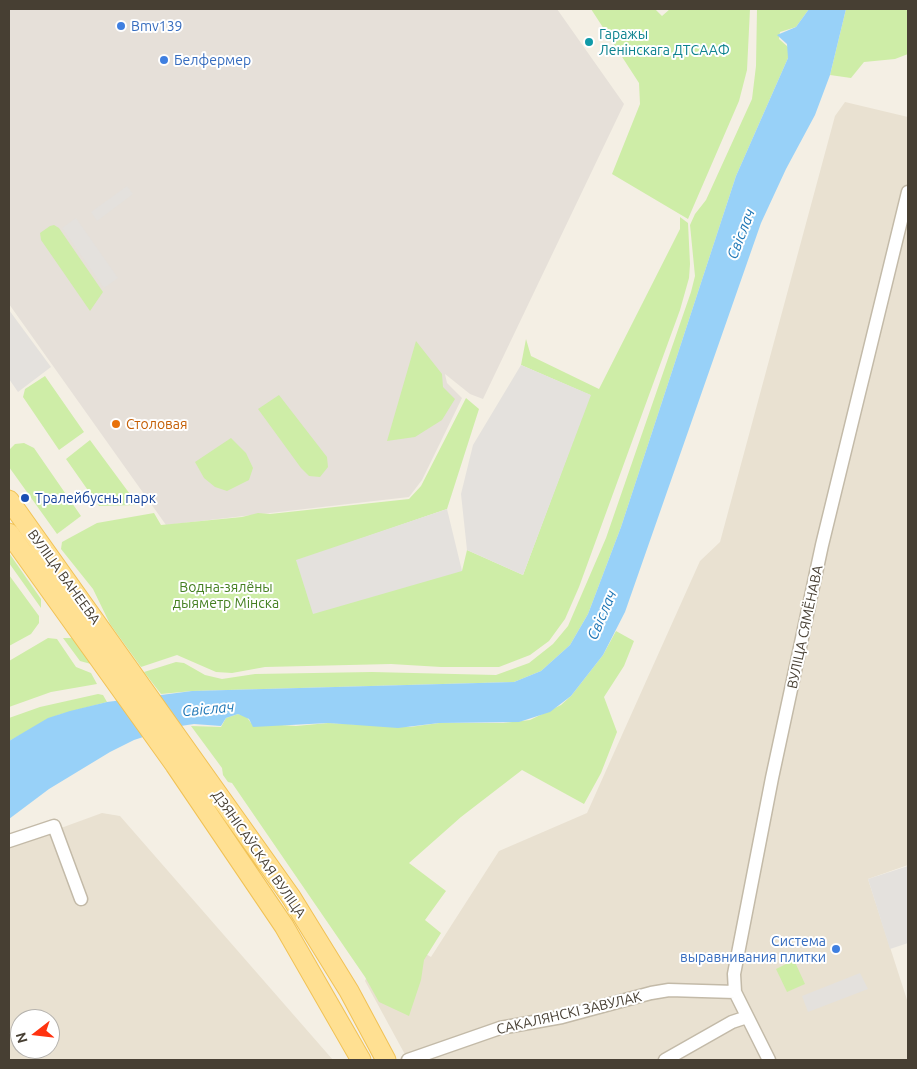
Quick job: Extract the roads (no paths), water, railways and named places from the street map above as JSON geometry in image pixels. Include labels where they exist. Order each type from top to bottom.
[{"type":"main road","name":"ВУЛІЦА ВАНЕЕВА","points":[[9,500],[120,655]]},
{"type":"main road","name":"ВУЛІЦА ВАНЕЕВА","points":[[9,533],[104,666]]},
{"type":"main road","name":"ДЗЯНІСАЎСКАЯ ВУЛІЦА","points":[[120,655],[284,926],[361,1060]]},
{"type":"main road","name":"ДЗЯНІСАЎСКАЯ ВУЛІЦА","points":[[104,666],[291,897],[349,991],[386,1060]]},
{"type":"street","name":"ВУЛІЦА СЯМЁНАВА","points":[[768,1060],[735,992],[734,974],[772,778],[804,630],[908,192]]},
{"type":"street","points":[[9,841],[54,826],[81,899]]},
{"type":"street","name":"САКАЛЯНСКІ ЗАВУЛАК","points":[[408,1060],[500,1028],[562,1017],[651,993],[683,990],[735,992]]},
{"type":"street","points":[[665,1060],[732,1022],[747,1016]]},
{"type":"water","name":"Свіслач","points":[[809,9],[846,9],[830,75],[815,115],[786,169],[761,223],[625,612],[603,655],[571,696],[550,712],[519,722],[439,723],[398,728],[328,723],[253,727],[249,719],[238,714],[226,718],[221,726],[194,724],[174,727],[134,740],[110,752],[49,789],[9,819],[9,741],[48,718],[70,711],[107,702],[192,691],[514,682],[541,671],[570,645],[588,614],[621,527],[736,176],[788,58],[787,44],[777,35],[796,27]]},
{"type":"place","name":"Bmv139","points":[[121,26]]},
{"type":"place","name":"Гаражы Ленінскага ДТСААФ","points":[[589,42]]},
{"type":"place","name":"Белфермер","points":[[164,60]]},
{"type":"place","name":"Столовая","points":[[116,424]]},
{"type":"place","name":"Тралейбусны парк","points":[[25,498]]},
{"type":"place","name":"Система выравнивания плитки","points":[[836,949]]},
{"type":"park label","name":"Водна-зялёны дыяметр Мінска","points":[[226,596]]}]
